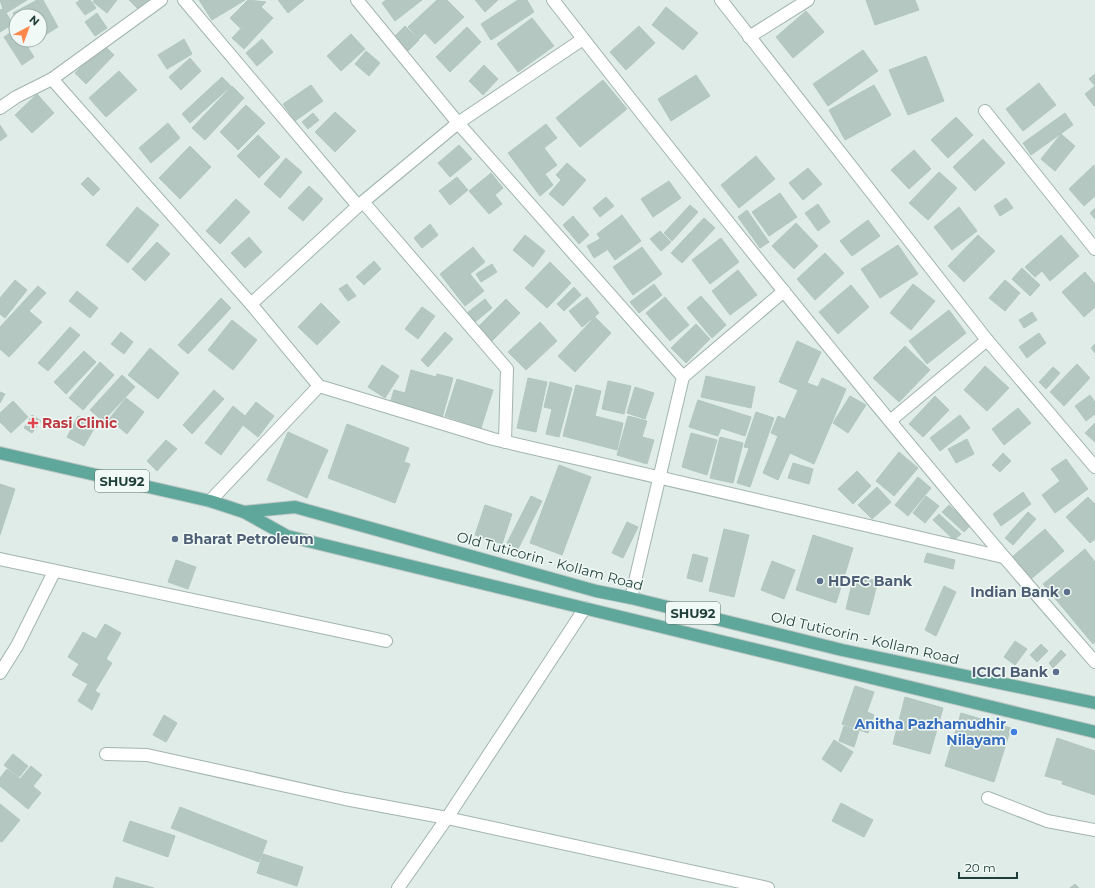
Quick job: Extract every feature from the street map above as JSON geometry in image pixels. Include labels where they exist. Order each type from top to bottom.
[{"type":"main road","name":"Old Tuticorin - Kollam Road","points":[[0,453],[210,501],[244,512],[294,507],[596,591],[631,598],[842,650],[1095,702]]},
{"type":"main road","points":[[244,512],[287,536],[1095,732]]},
{"type":"street","points":[[0,108],[16,97],[52,79],[161,0]]},
{"type":"street","points":[[184,0],[507,369],[506,442]]},
{"type":"street","points":[[356,0],[458,123],[683,377]]},
{"type":"street","points":[[553,0],[690,176],[890,421],[1003,557],[1095,662]]},
{"type":"street","points":[[721,0],[987,340],[1095,467]]},
{"type":"street","points":[[749,37],[808,0]]},
{"type":"street","points":[[251,304],[361,204],[458,123],[583,39]]},
{"type":"street","points":[[52,79],[251,304],[318,386],[506,442],[658,479],[1003,557]]},
{"type":"street","points":[[985,111],[1095,249]]},
{"type":"street","points":[[631,598],[683,377],[784,291]]},
{"type":"street","points":[[890,421],[987,340]]},
{"type":"street","points":[[210,501],[318,386]]},
{"type":"street","points":[[0,559],[54,572],[386,641]]},
{"type":"street","points":[[0,673],[17,646],[54,572]]},
{"type":"street","points":[[398,888],[447,818],[585,608]]},
{"type":"street","points":[[106,754],[147,756],[345,799],[447,818],[768,888]]},
{"type":"street","points":[[988,798],[1047,821],[1095,830]]},
{"type":"building","points":[[0,0],[27,0],[14,8],[8,8],[8,12],[6,13],[8,16],[8,27],[0,32],[0,10],[3,9]]},
{"type":"building","points":[[37,0],[43,0],[47,8],[22,8]]},
{"type":"building","points":[[80,0],[90,0],[96,8],[85,15],[76,3]]},
{"type":"building","points":[[94,0],[117,0],[107,13],[93,2]]},
{"type":"building","points":[[129,0],[150,0],[140,11]]},
{"type":"building","points":[[199,0],[245,0],[212,20]]},
{"type":"building","points":[[248,0],[266,2],[240,28],[230,18]]},
{"type":"building","points":[[278,0],[304,0],[288,13]]},
{"type":"building","points":[[386,0],[422,0],[395,21],[382,3]]},
{"type":"building","points":[[437,0],[447,0],[464,17],[435,44],[425,33],[419,39],[408,27]]},
{"type":"building","points":[[475,0],[498,0],[485,12]]},
{"type":"building","points":[[518,0],[527,0],[534,12],[491,40],[481,24]]},
{"type":"building","points":[[866,0],[915,0],[919,10],[875,25]]},
{"type":"building","points":[[261,7],[273,18],[244,49],[232,38]]},
{"type":"building","points":[[666,7],[698,33],[683,50],[652,25]]},
{"type":"building","points":[[48,9],[58,27],[48,33]]},
{"type":"building","points":[[806,11],[824,32],[793,58],[776,37]]},
{"type":"building","points":[[97,13],[107,28],[95,36],[85,22]]},
{"type":"building","points":[[532,18],[554,46],[518,72],[497,44]]},
{"type":"building","points":[[405,26],[419,40],[408,51],[394,37]]},
{"type":"building","points":[[639,26],[655,43],[626,70],[610,52]]},
{"type":"building","points":[[467,27],[481,42],[450,72],[436,57]]},
{"type":"building","points":[[8,34],[8,43],[4,37]]},
{"type":"building","points":[[351,34],[365,49],[341,71],[327,56]]},
{"type":"building","points":[[184,39],[192,54],[167,69],[158,55]]},
{"type":"building","points":[[262,39],[273,52],[257,66],[246,53]]},
{"type":"building","points":[[103,44],[114,55],[86,84],[75,73]]},
{"type":"building","points":[[11,48],[28,48],[34,57],[22,65]]},
{"type":"building","points":[[863,50],[878,71],[828,106],[813,84]]},
{"type":"building","points":[[366,51],[380,63],[369,76],[355,64]]},
{"type":"building","points":[[926,56],[944,101],[908,115],[889,70]]},
{"type":"building","points":[[190,58],[201,71],[181,90],[169,77]]},
{"type":"building","points":[[484,65],[498,79],[483,95],[469,81]]},
{"type":"building","points":[[119,71],[137,90],[106,117],[89,98]]},
{"type":"building","points":[[1095,74],[1095,86],[1089,79]]},
{"type":"building","points":[[696,75],[710,96],[671,121],[658,99]]},
{"type":"building","points":[[222,77],[231,86],[190,123],[182,114]]},
{"type":"building","points":[[603,80],[627,109],[580,147],[556,118]]},
{"type":"building","points":[[1039,83],[1056,105],[1023,131],[1006,109]]},
{"type":"building","points":[[311,85],[323,101],[295,121],[283,104]]},
{"type":"building","points":[[874,85],[891,115],[845,140],[829,110]]},
{"type":"building","points":[[232,86],[244,98],[205,140],[192,128]]},
{"type":"building","points":[[1095,86],[1095,105],[1094,106],[1085,94]]},
{"type":"building","points":[[37,94],[54,113],[32,133],[15,115]]},
{"type":"building","points":[[246,105],[265,123],[238,150],[220,132]]},
{"type":"building","points":[[335,112],[356,131],[335,152],[315,132]]},
{"type":"building","points":[[313,113],[319,120],[308,129],[302,122]]},
{"type":"building","points":[[1065,113],[1073,125],[1031,155],[1023,143]]},
{"type":"building","points":[[956,117],[973,135],[948,158],[931,140]]},
{"type":"building","points":[[168,123],[180,138],[151,163],[139,148]]},
{"type":"building","points":[[546,124],[557,138],[544,148],[557,165],[545,174],[553,185],[540,196],[508,153]]},
{"type":"building","points":[[0,125],[7,136],[0,141]]},
{"type":"building","points":[[1061,134],[1075,146],[1055,171],[1041,159]]},
{"type":"building","points":[[258,135],[280,157],[259,178],[237,156]]},
{"type":"building","points":[[983,139],[1005,163],[975,191],[953,167]]},
{"type":"building","points":[[459,145],[472,159],[450,177],[438,163]]},
{"type":"building","points":[[190,146],[211,167],[180,199],[159,178]]},
{"type":"building","points":[[914,150],[931,169],[909,189],[891,170]]},
{"type":"building","points":[[756,156],[775,179],[739,208],[721,185]]},
{"type":"building","points":[[286,158],[302,172],[280,198],[264,184]]},
{"type":"building","points":[[567,163],[586,180],[563,206],[549,194],[561,180],[556,175]]},
{"type":"building","points":[[1094,165],[1095,196],[1084,206],[1069,189]]},
{"type":"building","points":[[808,168],[822,184],[803,200],[789,183]]},
{"type":"building","points":[[939,172],[957,188],[928,220],[909,203]]},
{"type":"building","points":[[491,173],[503,188],[495,195],[502,204],[489,214],[469,191]]},
{"type":"building","points":[[88,177],[100,189],[93,196],[81,184]]},
{"type":"building","points":[[457,177],[468,190],[450,205],[439,191]]},
{"type":"building","points":[[669,181],[681,198],[653,217],[641,199]]},
{"type":"building","points":[[309,186],[323,199],[303,221],[288,208]]},
{"type":"building","points":[[780,193],[797,217],[769,236],[752,212]]},
{"type":"building","points":[[606,197],[614,206],[600,217],[593,208]]},
{"type":"building","points":[[1006,198],[1013,208],[1000,216],[994,206]]},
{"type":"building","points":[[236,199],[250,212],[220,244],[206,231]]},
{"type":"building","points":[[818,204],[830,222],[818,231],[805,213]]},
{"type":"building","points":[[690,205],[698,212],[672,241],[664,233]]},
{"type":"building","points":[[137,207],[159,225],[128,263],[106,245]]},
{"type":"building","points":[[959,207],[977,231],[952,250],[934,227]]},
{"type":"building","points":[[1095,208],[1095,219],[1090,213]]},
{"type":"building","points":[[747,210],[769,242],[760,248],[738,217]]},
{"type":"building","points":[[622,215],[641,241],[615,260],[597,234]]},
{"type":"building","points":[[573,216],[589,235],[579,244],[563,225]]},
{"type":"building","points":[[704,218],[715,228],[682,263],[671,253]]},
{"type":"building","points":[[868,220],[880,236],[852,256],[840,241]]},
{"type":"building","points":[[796,223],[818,246],[794,269],[772,246]]},
{"type":"building","points":[[430,224],[438,235],[422,248],[414,238]]},
{"type":"building","points":[[660,231],[671,242],[661,251],[650,239]]},
{"type":"building","points":[[525,235],[545,251],[533,267],[513,250]]},
{"type":"building","points":[[978,235],[995,251],[964,282],[948,266]]},
{"type":"building","points":[[1061,235],[1079,256],[1050,281],[1042,271],[1035,277],[1025,267]]},
{"type":"building","points":[[249,237],[262,252],[245,268],[231,253]]},
{"type":"building","points":[[721,238],[739,262],[710,284],[692,260]]},
{"type":"building","points":[[600,239],[607,250],[594,258],[587,246]]},
{"type":"building","points":[[157,242],[170,254],[145,281],[132,269]]},
{"type":"building","points":[[898,245],[918,274],[880,298],[861,269]]},
{"type":"building","points":[[473,247],[485,262],[470,274],[484,291],[465,306],[440,274]]},
{"type":"building","points":[[642,247],[662,274],[633,295],[613,267]]},
{"type":"building","points":[[825,253],[844,273],[815,300],[797,279]]},
{"type":"building","points":[[374,261],[381,269],[364,285],[356,277]]},
{"type":"building","points":[[550,262],[571,283],[547,308],[525,288]]},
{"type":"building","points":[[492,264],[497,272],[481,282],[476,274]]},
{"type":"building","points":[[1022,268],[1040,285],[1030,296],[1012,279]]},
{"type":"building","points":[[738,270],[757,295],[730,315],[712,291]]},
{"type":"building","points":[[1085,272],[1095,284],[1095,307],[1084,317],[1062,292]]},
{"type":"building","points":[[15,280],[27,290],[5,318],[0,314],[0,298]]},
{"type":"building","points":[[1005,280],[1020,293],[1005,311],[989,298]]},
{"type":"building","points":[[347,284],[356,296],[348,301],[339,289]]},
{"type":"building","points":[[654,284],[662,295],[639,313],[630,302]]},
{"type":"building","points":[[913,284],[935,301],[911,330],[890,313]]},
{"type":"building","points":[[851,285],[869,307],[838,334],[819,312]]},
{"type":"building","points":[[38,286],[46,293],[29,311],[42,322],[9,357],[0,349],[0,327]]},
{"type":"building","points":[[574,287],[581,295],[564,311],[557,304]]},
{"type":"building","points":[[77,291],[98,308],[90,318],[69,301]]},
{"type":"building","points":[[701,296],[726,325],[712,338],[687,308]]},
{"type":"building","points":[[587,297],[599,313],[582,327],[569,311]]},
{"type":"building","points":[[665,297],[689,325],[670,341],[646,313]]},
{"type":"building","points":[[221,298],[231,308],[188,354],[178,345]]},
{"type":"building","points":[[485,299],[492,308],[475,322],[467,313]]},
{"type":"building","points":[[506,299],[520,313],[491,342],[477,328]]},
{"type":"building","points":[[321,303],[340,322],[317,345],[298,327]]},
{"type":"building","points":[[422,307],[435,316],[418,339],[405,329]]},
{"type":"building","points":[[949,310],[966,333],[927,364],[909,341]]},
{"type":"building","points":[[1032,312],[1037,320],[1024,328],[1019,320]]},
{"type":"building","points":[[595,317],[611,333],[575,372],[558,356]]},
{"type":"building","points":[[232,320],[257,340],[233,370],[208,350]]},
{"type":"building","points":[[540,322],[557,341],[526,370],[508,352]]},
{"type":"building","points":[[696,324],[710,339],[686,363],[671,348]]},
{"type":"building","points":[[70,327],[80,335],[48,371],[38,363]]},
{"type":"building","points":[[121,332],[133,342],[124,354],[111,344]]},
{"type":"building","points":[[445,332],[453,339],[428,367],[421,360]]},
{"type":"building","points":[[1039,333],[1046,343],[1027,358],[1019,347]]},
{"type":"building","points":[[797,341],[821,352],[807,383],[818,387],[822,378],[846,389],[814,464],[790,453],[778,480],[763,473],[778,436],[771,433],[778,416],[785,419],[798,390],[779,382]]},
{"type":"building","points":[[1095,344],[1095,353],[1091,348]]},
{"type":"building","points":[[905,346],[930,370],[899,402],[873,378]]},
{"type":"building","points":[[150,348],[179,373],[158,399],[128,375]]},
{"type":"building","points":[[84,351],[96,362],[66,394],[54,382]]},
{"type":"building","points":[[100,362],[114,375],[83,410],[69,398]]},
{"type":"building","points":[[1077,364],[1090,378],[1064,406],[1050,392]]},
{"type":"building","points":[[382,365],[399,376],[385,398],[368,387]]},
{"type":"building","points":[[985,366],[1009,388],[987,411],[964,390]]},
{"type":"building","points":[[1053,367],[1060,373],[1046,389],[1039,382]]},
{"type":"building","points":[[411,370],[436,377],[437,374],[453,378],[442,418],[390,404],[394,390],[405,393]]},
{"type":"building","points":[[122,375],[135,387],[103,421],[90,410]]},
{"type":"building","points":[[706,376],[755,387],[751,408],[701,397]]},
{"type":"building","points":[[528,378],[547,382],[536,432],[517,428]]},
{"type":"building","points":[[457,379],[493,390],[481,428],[445,416]]},
{"type":"building","points":[[608,381],[631,386],[624,414],[602,409]]},
{"type":"building","points":[[550,382],[572,388],[559,437],[546,434],[552,409],[544,407]]},
{"type":"building","points":[[576,385],[601,391],[595,416],[623,423],[617,450],[563,436]]},
{"type":"building","points":[[635,387],[654,393],[645,419],[627,413]]},
{"type":"building","points":[[214,390],[224,399],[192,434],[183,425]]},
{"type":"building","points":[[0,392],[5,394],[0,403]]},
{"type":"building","points":[[1090,395],[1095,402],[1095,414],[1086,421],[1075,406]]},
{"type":"building","points":[[850,396],[866,405],[848,433],[833,423]]},
{"type":"building","points":[[935,396],[949,410],[923,437],[909,424]]},
{"type":"building","points":[[126,398],[144,412],[127,434],[109,419]]},
{"type":"building","points":[[698,400],[751,417],[745,436],[721,428],[718,436],[689,427]]},
{"type":"building","points":[[13,401],[28,417],[11,433],[0,422],[0,413]]},
{"type":"building","points":[[256,402],[274,416],[258,437],[243,425],[221,455],[205,443],[233,406],[245,416]]},
{"type":"building","points":[[1018,408],[1031,423],[1004,445],[992,429]]},
{"type":"building","points":[[756,412],[774,418],[750,487],[737,483],[749,448],[744,447]]},
{"type":"building","points":[[32,415],[41,421],[32,433],[24,428]]},
{"type":"building","points":[[960,415],[970,428],[940,451],[930,438]]},
{"type":"building","points":[[78,416],[96,425],[84,446],[67,437]]},
{"type":"building","points":[[628,416],[647,421],[642,437],[654,440],[647,464],[617,455]]},
{"type":"building","points":[[1095,423],[1095,442],[1085,433]]},
{"type":"building","points":[[347,424],[409,448],[404,462],[410,464],[395,503],[328,478]]},
{"type":"building","points":[[288,432],[328,450],[307,498],[267,480]]},
{"type":"building","points":[[691,433],[717,440],[707,475],[682,467]]},
{"type":"building","points":[[720,437],[743,443],[733,483],[710,478]]},
{"type":"building","points":[[967,439],[974,454],[956,463],[948,449]]},
{"type":"building","points":[[166,440],[177,449],[157,471],[147,461]]},
{"type":"building","points":[[899,452],[918,468],[894,496],[876,481]]},
{"type":"building","points":[[1003,453],[1011,461],[1000,472],[992,465]]},
{"type":"building","points":[[1066,459],[1088,489],[1055,513],[1042,495],[1060,481],[1051,469]]},
{"type":"building","points":[[793,463],[813,469],[809,484],[788,478]]},
{"type":"building","points":[[559,465],[591,477],[562,555],[530,543]]},
{"type":"building","points":[[857,471],[871,486],[853,504],[838,489]]},
{"type":"building","points":[[918,477],[931,488],[908,516],[895,505]]},
{"type":"building","points":[[0,484],[15,489],[0,535]]},
{"type":"building","points":[[877,487],[891,502],[872,519],[858,505]]},
{"type":"building","points":[[1023,492],[1031,504],[1001,526],[993,514]]},
{"type":"building","points":[[531,496],[542,501],[518,549],[507,543]]},
{"type":"building","points":[[926,496],[939,506],[925,523],[913,513]]},
{"type":"building","points":[[1088,497],[1095,504],[1095,539],[1090,543],[1066,517]]},
{"type":"building","points":[[485,505],[512,514],[502,544],[475,535]]},
{"type":"building","points":[[949,505],[971,525],[964,532],[942,512]]},
{"type":"building","points":[[1028,512],[1036,519],[1013,545],[1005,538]]},
{"type":"building","points":[[939,514],[961,534],[954,540],[933,520]]},
{"type":"building","points":[[627,522],[638,527],[623,558],[612,553]]},
{"type":"building","points":[[724,529],[749,535],[734,597],[709,591]]},
{"type":"building","points":[[1045,529],[1064,551],[1031,579],[1012,557]]},
{"type":"building","points":[[813,535],[853,548],[836,603],[796,590]]},
{"type":"building","points":[[1085,549],[1095,562],[1095,642],[1093,644],[1043,584]]},
{"type":"building","points":[[927,553],[955,560],[953,569],[924,562]]},
{"type":"building","points":[[693,554],[708,558],[702,582],[687,578]]},
{"type":"building","points":[[176,560],[196,567],[188,589],[168,582]]},
{"type":"building","points":[[772,561],[795,570],[784,599],[761,590]]},
{"type":"building","points":[[854,575],[878,581],[869,615],[846,609]]},
{"type":"building","points":[[944,586],[956,592],[936,636],[925,630]]},
{"type":"building","points":[[105,624],[121,633],[106,659],[112,663],[95,691],[100,694],[92,710],[78,701],[88,684],[72,675],[79,664],[68,657],[83,632],[96,639]]},
{"type":"building","points":[[1015,641],[1027,649],[1015,665],[1004,657]]},
{"type":"building","points":[[1041,644],[1048,651],[1037,662],[1030,655]]},
{"type":"building","points":[[1061,650],[1066,655],[1053,668],[1049,663]]},
{"type":"building","points":[[855,686],[874,692],[867,712],[874,715],[868,733],[842,724]]},
{"type":"building","points":[[905,697],[943,708],[930,754],[893,744]]},
{"type":"building","points":[[961,713],[1011,728],[994,782],[945,766]]},
{"type":"building","points":[[164,715],[177,723],[166,742],[153,735]]},
{"type":"building","points":[[844,726],[859,731],[854,747],[839,741]]},
{"type":"building","points":[[1057,738],[1095,751],[1095,795],[1062,784],[1063,781],[1045,776]]},
{"type":"building","points":[[834,740],[853,752],[841,772],[822,759]]},
{"type":"building","points":[[13,754],[28,766],[19,777],[4,765]]},
{"type":"building","points":[[31,766],[42,775],[33,786],[41,793],[28,809],[0,786],[0,778],[7,769],[20,779]]},
{"type":"building","points":[[841,803],[873,820],[864,837],[832,821]]},
{"type":"building","points":[[0,804],[20,820],[2,842],[0,841]]},
{"type":"building","points":[[180,807],[267,841],[259,862],[171,828]]},
{"type":"building","points":[[130,821],[175,836],[168,857],[123,841]]},
{"type":"building","points":[[263,854],[303,867],[297,886],[257,873]]},
{"type":"building","points":[[116,877],[154,888],[113,888]]},
{"type":"building","points":[[1075,884],[1079,888],[1070,888]]},
{"type":"place","name":"Rasi Clinic","points":[[33,423]]},
{"type":"place","name":"Bharat Petroleum","points":[[175,539]]},
{"type":"place","name":"HDFC Bank","points":[[820,581]]},
{"type":"place","name":"Indian Bank","points":[[1067,592]]},
{"type":"place","name":"ICICI Bank","points":[[1056,672]]},
{"type":"place","name":"Anitha Pazhamudhir Nilayam","points":[[1014,732]]}]
